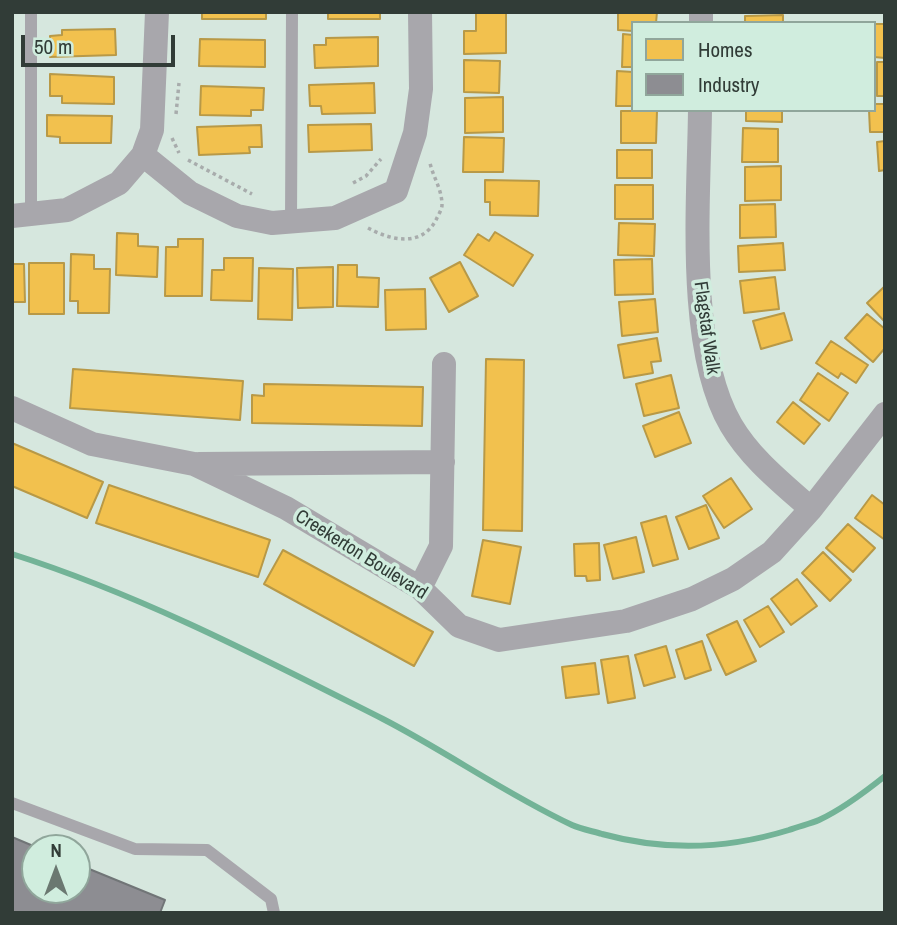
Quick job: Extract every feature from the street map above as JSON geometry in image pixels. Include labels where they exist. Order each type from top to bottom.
[{"type":"street","points":[[21,215],[67,210],[97,196],[119,183],[142,155],[152,130],[157,12]]},
{"type":"street","points":[[142,155],[190,193],[237,216],[272,223],[335,218],[396,191],[415,134],[421,89],[420,12]]},
{"type":"street","name":"Flagstaf Walk","points":[[700,112],[699,269],[706,358],[730,425],[758,462],[811,509]]},
{"type":"street","points":[[420,588],[441,547],[444,364]]},
{"type":"street","name":"Creekerton Boulevard","points":[[12,408],[92,444],[194,464],[286,508],[420,588],[459,626],[499,640],[626,621],[692,599],[733,579],[772,552],[811,509],[885,414]]},
{"type":"street","points":[[194,464],[443,462]]},
{"type":"lane","points":[[21,215],[31,12]]},
{"type":"lane","points":[[291,222],[292,12]]},
{"type":"lane","points":[[12,803],[135,849],[207,850],[271,899],[274,913]]},
{"type":"path","points":[[174,122],[179,104],[178,78]]},
{"type":"path","points":[[173,130],[176,151],[251,194]]},
{"type":"path","points":[[344,188],[366,176],[382,158]]},
{"type":"building: Homes","points":[[202,12],[266,12],[266,19],[202,19]]},
{"type":"building: Homes","points":[[328,12],[380,12],[380,19],[328,19]]},
{"type":"building: Homes","points":[[476,12],[506,12],[506,53],[464,54],[464,31],[476,31]]},
{"type":"building: Homes","points":[[618,12],[657,12],[656,21],[631,21],[631,31],[618,30]]},
{"type":"building: Homes","points":[[783,15],[783,21],[745,21],[745,16]]},
{"type":"building: Homes","points":[[876,24],[885,24],[885,58],[876,57]]},
{"type":"building: Homes","points":[[115,29],[116,55],[50,57],[50,36],[62,35],[62,30]]},
{"type":"building: Homes","points":[[623,34],[631,35],[631,67],[622,67]]},
{"type":"building: Homes","points":[[378,37],[378,66],[315,68],[314,45],[326,45],[326,38]]},
{"type":"building: Homes","points":[[200,39],[265,40],[265,67],[199,66]]},
{"type":"building: Homes","points":[[464,60],[500,61],[499,93],[464,92]]},
{"type":"building: Homes","points":[[877,62],[885,62],[885,96],[877,96]]},
{"type":"building: Homes","points":[[617,71],[631,72],[631,106],[616,106]]},
{"type":"building: Homes","points":[[50,74],[114,77],[114,104],[62,103],[62,96],[50,96]]},
{"type":"building: Homes","points":[[374,83],[375,113],[322,114],[321,106],[310,106],[309,85]]},
{"type":"building: Homes","points":[[201,86],[264,88],[263,110],[251,110],[251,116],[200,115]]},
{"type":"building: Homes","points":[[503,97],[503,132],[465,133],[465,98]]},
{"type":"building: Homes","points":[[876,104],[885,104],[885,132],[870,132],[869,112],[876,112]]},
{"type":"building: Homes","points":[[621,111],[657,112],[656,143],[621,143]]},
{"type":"building: Homes","points":[[746,112],[782,112],[782,122],[746,121]]},
{"type":"building: Homes","points":[[47,115],[112,116],[111,143],[60,143],[60,137],[47,136]]},
{"type":"building: Homes","points":[[371,124],[372,150],[309,152],[308,125]]},
{"type":"building: Homes","points":[[261,125],[262,147],[249,147],[250,153],[199,155],[197,127]]},
{"type":"building: Homes","points":[[743,128],[778,129],[778,162],[742,162]]},
{"type":"building: Homes","points":[[464,137],[504,138],[503,172],[463,172]]},
{"type":"building: Homes","points":[[885,141],[885,170],[879,171],[877,142]]},
{"type":"building: Homes","points":[[617,150],[652,150],[652,178],[617,178]]},
{"type":"building: Homes","points":[[781,166],[781,200],[745,201],[745,167]]},
{"type":"building: Homes","points":[[485,180],[539,181],[538,216],[490,215],[490,202],[485,202]]},
{"type":"building: Homes","points":[[615,185],[653,185],[653,219],[615,219]]},
{"type":"building: Homes","points":[[775,204],[776,237],[740,238],[740,205]]},
{"type":"building: Homes","points":[[619,223],[655,224],[654,256],[618,255]]},
{"type":"building: Homes","points":[[495,232],[533,255],[513,286],[464,255],[478,234],[489,241]]},
{"type":"building: Homes","points":[[117,233],[138,234],[138,246],[158,247],[157,277],[116,275]]},
{"type":"building: Homes","points":[[178,239],[203,239],[202,296],[165,296],[166,247],[178,247]]},
{"type":"building: Homes","points":[[783,243],[785,270],[739,272],[738,246]]},
{"type":"building: Homes","points":[[71,254],[94,255],[94,269],[110,269],[109,313],[78,313],[78,301],[70,301]]},
{"type":"building: Homes","points":[[224,258],[253,258],[252,301],[211,300],[212,270],[224,270]]},
{"type":"building: Homes","points":[[652,259],[653,294],[615,295],[614,260]]},
{"type":"building: Homes","points":[[460,262],[478,296],[449,312],[430,278]]},
{"type":"building: Homes","points":[[29,263],[64,263],[64,314],[29,314]]},
{"type":"building: Homes","points":[[12,264],[24,264],[25,302],[12,302]]},
{"type":"building: Homes","points":[[338,265],[357,265],[357,277],[379,278],[378,307],[337,306]]},
{"type":"building: Homes","points":[[333,267],[333,307],[298,308],[297,268]]},
{"type":"building: Homes","points":[[259,268],[293,269],[292,320],[258,319]]},
{"type":"building: Homes","points":[[775,277],[779,309],[744,313],[740,281]]},
{"type":"building: Homes","points":[[885,286],[885,322],[867,303]]},
{"type":"building: Homes","points":[[425,289],[426,329],[386,330],[385,290]]},
{"type":"building: Homes","points":[[655,299],[658,332],[622,336],[619,302]]},
{"type":"building: Homes","points":[[784,313],[792,340],[761,349],[753,321]]},
{"type":"building: Homes","points":[[867,314],[885,329],[885,348],[873,362],[845,338]]},
{"type":"building: Homes","points":[[657,338],[661,361],[651,362],[653,373],[624,378],[618,345]]},
{"type":"building: Homes","points":[[831,341],[868,365],[856,383],[841,373],[838,378],[816,363]]},
{"type":"building: Homes","points":[[486,359],[524,360],[522,531],[483,530]]},
{"type":"building: Homes","points":[[73,369],[243,381],[240,420],[70,408]]},
{"type":"building: Homes","points":[[818,373],[848,393],[829,421],[800,400]]},
{"type":"building: Homes","points":[[671,375],[679,408],[644,416],[636,384]]},
{"type":"building: Homes","points":[[264,384],[423,387],[422,426],[252,423],[252,395],[264,396]]},
{"type":"building: Homes","points":[[793,402],[820,424],[804,444],[777,422]]},
{"type":"building: Homes","points":[[679,412],[691,443],[655,457],[643,426]]},
{"type":"building: Homes","points":[[12,443],[103,482],[87,518],[12,486]]},
{"type":"building: Homes","points":[[731,478],[752,509],[724,528],[703,496]]},
{"type":"building: Homes","points":[[109,485],[270,540],[258,577],[96,523]]},
{"type":"building: Homes","points":[[872,495],[885,505],[885,540],[855,518]]},
{"type":"building: Homes","points":[[706,505],[719,538],[689,549],[676,517]]},
{"type":"building: Homes","points":[[666,516],[678,559],[653,566],[641,523]]},
{"type":"building: Homes","points":[[848,524],[875,548],[853,572],[826,548]]},
{"type":"building: Homes","points":[[636,537],[644,572],[613,579],[604,545]]},
{"type":"building: Homes","points":[[483,540],[521,547],[510,604],[472,596]]},
{"type":"building: Homes","points":[[599,543],[600,580],[587,581],[586,576],[575,576],[574,544]]},
{"type":"building: Homes","points":[[283,550],[433,632],[414,666],[264,584]]},
{"type":"building: Homes","points":[[823,552],[851,580],[830,601],[802,573]]},
{"type":"building: Homes","points":[[797,579],[817,606],[791,625],[771,599]]},
{"type":"building: Homes","points":[[768,606],[784,632],[760,647],[744,620]]},
{"type":"building: Homes","points":[[737,621],[756,661],[726,675],[707,635]]},
{"type":"building: Homes","points":[[702,641],[711,670],[685,679],[676,650]]},
{"type":"building: Homes","points":[[666,646],[675,677],[644,686],[635,655]]},
{"type":"building: Homes","points":[[628,656],[635,698],[608,703],[601,660]]},
{"type":"building: Homes","points":[[595,663],[599,694],[566,698],[562,667]]},
{"type":"building: Industry","points":[[12,837],[21,841],[21,904],[91,904],[91,870],[165,900],[160,913],[12,913]]},
{"type":"waterway","points":[[12,554],[107,588],[246,651],[407,732],[548,813],[575,826],[602,834],[672,845],[696,846],[743,841],[812,823],[828,816],[885,776]]}]
